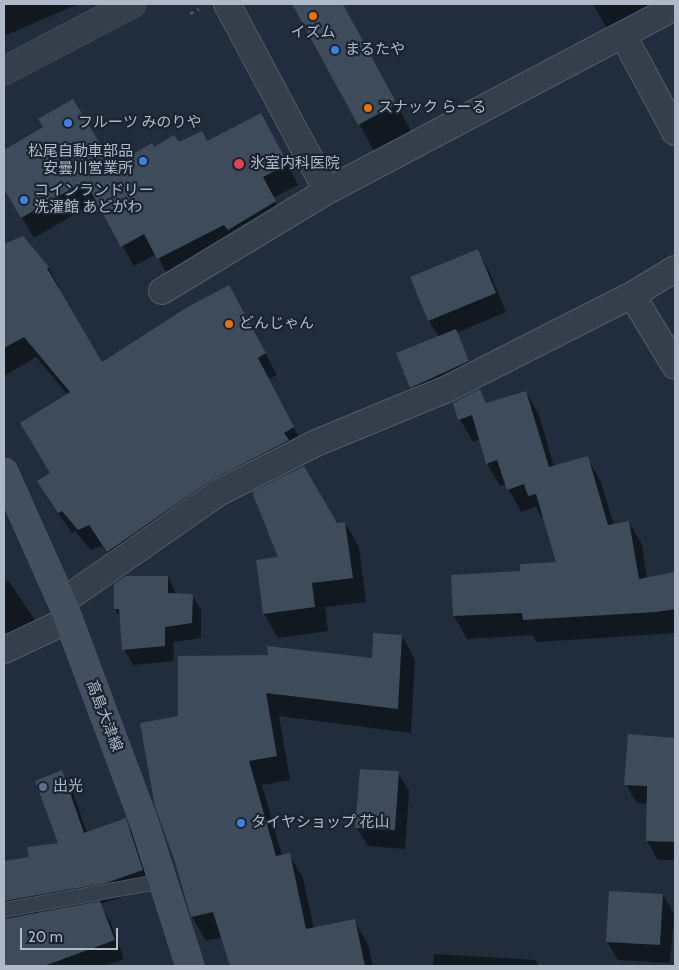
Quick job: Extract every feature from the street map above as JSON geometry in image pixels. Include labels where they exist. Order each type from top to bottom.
[{"type":"main road","name":"高島大津線","points":[[4,472],[65,611],[144,822],[190,966]]},
{"type":"street","points":[[4,71],[132,4]]},
{"type":"street","points":[[227,4],[327,191]]},
{"type":"street","points":[[162,290],[327,191],[675,7]]},
{"type":"street","points":[[623,35],[675,132]]},
{"type":"street","points":[[4,650],[65,611],[218,492],[316,443],[447,389],[632,295],[675,269]]},
{"type":"street","points":[[632,295],[675,366]]},
{"type":"lane","points":[[4,910],[163,881]]},
{"type":"building","points":[[292,4],[343,4],[397,104],[358,125]]},
{"type":"building","points":[[73,99],[113,165],[152,143],[154,147],[174,135],[179,142],[202,131],[207,141],[261,113],[288,164],[263,177],[276,201],[228,230],[224,225],[157,259],[144,234],[121,247],[85,181],[21,218],[4,189],[4,150],[43,127],[38,119]]},
{"type":"building","points":[[23,236],[49,267],[47,268],[102,362],[186,308],[229,285],[266,353],[258,358],[294,427],[284,433],[289,440],[210,481],[107,552],[89,525],[78,530],[62,511],[58,513],[37,481],[50,473],[20,423],[70,392],[24,337],[4,348],[4,244]]},
{"type":"building","points":[[478,249],[496,293],[428,321],[410,277]]},
{"type":"building","points":[[456,329],[469,361],[410,388],[396,353]]},
{"type":"building","points":[[480,389],[486,403],[526,391],[549,467],[588,456],[608,525],[629,521],[639,579],[675,572],[675,609],[656,612],[523,620],[522,613],[453,616],[451,575],[520,571],[520,564],[556,562],[536,494],[528,496],[524,484],[507,490],[497,460],[486,464],[472,415],[458,420],[453,403]]},
{"type":"building","points":[[304,466],[337,523],[345,522],[353,578],[312,583],[315,607],[263,614],[256,560],[278,557],[252,492]]},
{"type":"building","points":[[126,576],[168,576],[168,593],[193,594],[192,623],[165,627],[165,646],[122,650],[119,609],[114,609],[114,584]]},
{"type":"building","points":[[373,633],[402,635],[398,709],[266,693],[277,756],[249,761],[276,856],[290,853],[306,929],[355,919],[365,966],[230,966],[213,912],[191,917],[174,859],[155,807],[140,723],[178,716],[178,656],[268,655],[267,646],[372,658]]},
{"type":"building","points":[[628,734],[675,738],[675,842],[646,841],[647,786],[624,785]]},
{"type":"building","points":[[360,769],[399,771],[395,830],[355,828]]},
{"type":"building","points":[[62,770],[84,833],[126,818],[143,870],[106,883],[4,901],[4,861],[29,857],[27,847],[58,843],[35,781]]},
{"type":"building","points":[[609,891],[663,894],[660,945],[606,942]]},
{"type":"building","points":[[100,901],[115,940],[44,966],[4,966],[4,919]]},
{"type":"place","name":"イズム","points":[[313,16]]},
{"type":"place","name":"まるたや","points":[[335,50]]},
{"type":"place","name":"スナック らーる","points":[[368,108]]},
{"type":"place","name":"フルーツ みのりや","points":[[68,123]]},
{"type":"place","name":"松尾自動車部品 安曇川営業所","points":[[143,161]]},
{"type":"place","name":"氷室内科医院","points":[[239,164]]},
{"type":"place","name":"コインランドリー 洗濯館 あどがわ","points":[[24,200]]},
{"type":"place","name":"どんじゃん","points":[[229,324]]},
{"type":"place","name":"出光","points":[[43,787]]},
{"type":"place","name":"タイヤショップ 花山","points":[[241,823]]}]
